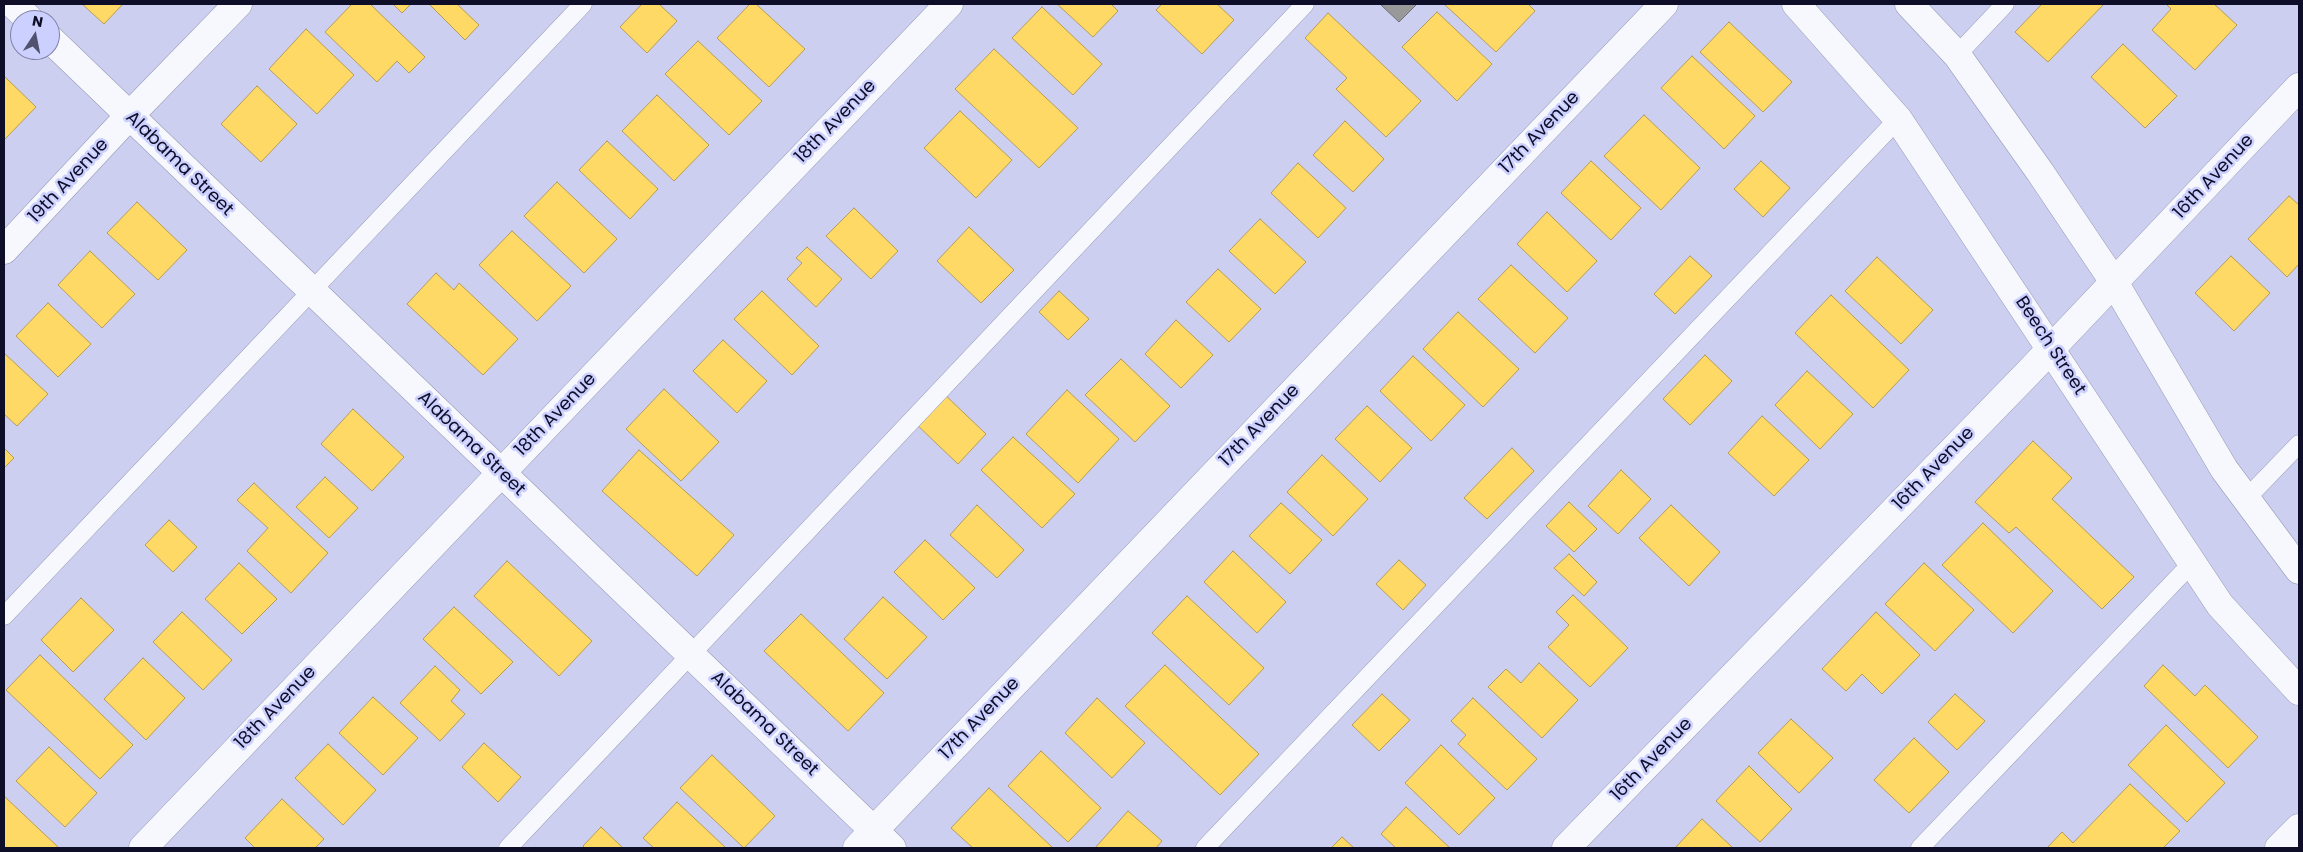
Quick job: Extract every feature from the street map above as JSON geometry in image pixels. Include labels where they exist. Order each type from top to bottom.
[{"type":"street","name":"19th Avenue","points":[[4,250],[129,116],[238,4]]},
{"type":"street","name":"18th Avenue","points":[[143,848],[949,4]]},
{"type":"street","name":"17th Avenue","points":[[874,842],[1664,4]]},
{"type":"street","name":"Beech Street","points":[[1796,4],[1898,119],[2052,348],[2220,605],[2299,691]]},
{"type":"street","points":[[1909,4],[1957,55],[2040,172],[2114,282],[2224,469],[2299,570]]},
{"type":"street","name":"Alabama Street","points":[[60,49],[310,291],[691,654],[874,842]]},
{"type":"street","name":"16th Avenue","points":[[1566,848],[2052,348],[2299,87]]},
{"type":"street","points":[[2279,848],[2299,828]]},
{"type":"lane","points":[[4,616],[583,4]]},
{"type":"lane","points":[[508,848],[1305,4]]},
{"type":"lane","points":[[1957,55],[2005,4]]},
{"type":"lane","points":[[1205,848],[1898,119]]},
{"type":"lane","points":[[2246,499],[2299,444]]},
{"type":"lane","points":[[1920,848],[2192,563]]},
{"type":"building: Homes","points":[[82,4],[123,4],[104,24]]},
{"type":"building: Homes","points":[[352,4],[370,4],[425,57],[409,73],[397,61],[377,82],[325,32]]},
{"type":"building: Homes","points":[[393,4],[411,4],[402,13]]},
{"type":"building: Homes","points":[[429,4],[457,4],[479,25],[465,40]]},
{"type":"building: Homes","points":[[642,4],[659,4],[677,21],[647,53],[620,27]]},
{"type":"building: Homes","points":[[750,4],[756,4],[805,49],[769,87],[717,38]]},
{"type":"building: Homes","points":[[1057,4],[1111,4],[1118,11],[1093,37]]},
{"type":"building: Homes","points":[[1162,4],[1217,4],[1234,20],[1202,54],[1156,10]]},
{"type":"building: Homes","points":[[1444,4],[1528,4],[1535,11],[1496,52]]},
{"type":"building: Homes","points":[[2042,4],[2104,4],[2048,62],[2015,32]]},
{"type":"building: Homes","points":[[2166,4],[2214,4],[2237,25],[2195,70],[2152,30],[2171,9]]},
{"type":"building: Homes","points":[[1042,7],[1102,64],[1073,95],[1012,38]]},
{"type":"building: Homes","points":[[1437,12],[1492,64],[1457,101],[1402,47]]},
{"type":"building: Homes","points":[[1328,13],[1421,101],[1386,137],[1336,89],[1347,78],[1305,38]]},
{"type":"building: Homes","points":[[1729,22],[1792,82],[1763,112],[1700,52]]},
{"type":"building: Homes","points":[[306,29],[354,75],[317,114],[269,69]]},
{"type":"building: Homes","points":[[698,41],[762,101],[729,135],[665,74]]},
{"type":"building: Homes","points":[[2123,44],[2177,96],[2145,128],[2091,77]]},
{"type":"building: Homes","points":[[994,49],[1078,128],[1039,168],[955,89]]},
{"type":"building: Homes","points":[[1692,56],[1755,116],[1724,149],[1661,88]]},
{"type":"building: Homes","points":[[4,76],[36,107],[5,139],[4,138]]},
{"type":"building: Homes","points":[[257,86],[297,124],[261,162],[221,124]]},
{"type":"building: Homes","points":[[657,95],[709,145],[674,181],[622,131]]},
{"type":"building: Homes","points":[[960,111],[1012,160],[976,198],[924,148]]},
{"type":"building: Homes","points":[[1644,115],[1700,168],[1661,210],[1604,156]]},
{"type":"building: Homes","points":[[1345,121],[1384,159],[1353,192],[1313,155]]},
{"type":"building: Homes","points":[[607,141],[658,189],[630,219],[579,170]]},
{"type":"building: Homes","points":[[1591,161],[1641,208],[1611,240],[1561,193]]},
{"type":"building: Homes","points":[[1761,161],[1790,188],[1763,217],[1734,189]]},
{"type":"building: Homes","points":[[1298,163],[1346,208],[1318,238],[1271,193]]},
{"type":"building: Homes","points":[[557,182],[617,239],[584,273],[524,216]]},
{"type":"building: Homes","points":[[2289,196],[2299,205],[2299,264],[2287,277],[2248,239]]},
{"type":"building: Homes","points":[[137,202],[187,250],[158,280],[107,233]]},
{"type":"building: Homes","points":[[854,208],[898,251],[871,279],[826,236]]},
{"type":"building: Homes","points":[[1547,212],[1597,261],[1567,292],[1517,244]]},
{"type":"building: Homes","points":[[1260,219],[1306,262],[1275,294],[1229,251]]},
{"type":"building: Homes","points":[[969,227],[1014,270],[981,303],[937,261]]},
{"type":"building: Homes","points":[[512,231],[571,286],[537,321],[479,265]]},
{"type":"building: Homes","points":[[807,247],[842,279],[816,307],[787,279],[802,263],[796,258]]},
{"type":"building: Homes","points":[[90,251],[135,294],[102,328],[58,285]]},
{"type":"building: Homes","points":[[1690,256],[1712,276],[1675,314],[1654,294]]},
{"type":"building: Homes","points":[[2231,256],[2270,293],[2234,331],[2195,293]]},
{"type":"building: Homes","points":[[1877,257],[1933,310],[1901,344],[1845,291]]},
{"type":"building: Homes","points":[[1511,265],[1568,318],[1535,353],[1478,299]]},
{"type":"building: Homes","points":[[1218,269],[1261,309],[1229,342],[1186,302]]},
{"type":"building: Homes","points":[[436,273],[454,290],[459,283],[518,339],[483,375],[407,304]]},
{"type":"building: Homes","points":[[762,291],[819,346],[792,375],[734,319]]},
{"type":"building: Homes","points":[[1059,291],[1089,319],[1068,340],[1039,312]]},
{"type":"building: Homes","points":[[1831,295],[1909,370],[1873,408],[1795,333]]},
{"type":"building: Homes","points":[[48,303],[91,344],[58,377],[16,336]]},
{"type":"building: Homes","points":[[1458,312],[1519,369],[1483,407],[1423,349]]},
{"type":"building: Homes","points":[[1176,320],[1213,355],[1181,388],[1145,354]]},
{"type":"building: Homes","points":[[723,340],[767,381],[737,413],[693,371]]},
{"type":"building: Homes","points":[[4,353],[48,394],[17,426],[4,414]]},
{"type":"building: Homes","points":[[1705,355],[1732,381],[1690,425],[1663,399]]},
{"type":"building: Homes","points":[[1413,356],[1465,405],[1431,441],[1380,391]]},
{"type":"building: Homes","points":[[1121,359],[1170,406],[1135,442],[1085,395]]},
{"type":"building: Homes","points":[[1807,371],[1853,414],[1820,449],[1775,405]]},
{"type":"building: Homes","points":[[664,389],[719,442],[681,481],[626,429]]},
{"type":"building: Homes","points":[[1067,390],[1119,439],[1078,483],[1026,434]]},
{"type":"building: Homes","points":[[943,393],[986,434],[958,464],[915,423]]},
{"type":"building: Homes","points":[[1367,406],[1412,448],[1380,482],[1335,439]]},
{"type":"building: Homes","points":[[353,409],[404,457],[372,491],[321,444]]},
{"type":"building: Homes","points":[[1762,416],[1809,460],[1774,496],[1728,453]]},
{"type":"building: Homes","points":[[1013,437],[1075,494],[1042,528],[981,470]]},
{"type":"building: Homes","points":[[2033,441],[2072,478],[2052,499],[2134,577],[2102,609],[2016,527],[2009,533],[1975,502]]},
{"type":"building: Homes","points":[[4,448],[14,458],[4,468]]},
{"type":"building: Homes","points":[[1512,448],[1534,471],[1487,519],[1464,498]]},
{"type":"building: Homes","points":[[639,450],[734,535],[697,576],[602,491]]},
{"type":"building: Homes","points":[[1322,455],[1368,499],[1333,536],[1287,492]]},
{"type":"building: Homes","points":[[1621,470],[1651,499],[1618,534],[1588,506]]},
{"type":"building: Homes","points":[[325,477],[358,508],[329,538],[296,507]]},
{"type":"building: Homes","points":[[254,483],[328,553],[291,593],[247,551],[268,528],[237,500]]},
{"type":"building: Homes","points":[[1569,502],[1597,529],[1574,552],[1546,526]]},
{"type":"building: Homes","points":[[1281,503],[1322,540],[1290,574],[1249,536]]},
{"type":"building: Homes","points":[[977,505],[1024,550],[997,578],[950,535]]},
{"type":"building: Homes","points":[[1671,505],[1720,552],[1689,586],[1639,538]]},
{"type":"building: Homes","points":[[169,520],[197,547],[173,572],[145,545]]},
{"type":"building: Homes","points":[[1983,523],[2053,591],[2013,633],[1942,565]]},
{"type":"building: Homes","points":[[925,540],[975,588],[943,620],[894,572]]},
{"type":"building: Homes","points":[[1233,551],[1286,602],[1257,633],[1204,582]]},
{"type":"building: Homes","points":[[1569,554],[1597,582],[1584,596],[1554,568]]},
{"type":"building: Homes","points":[[1399,560],[1426,585],[1403,610],[1376,584]]},
{"type":"building: Homes","points":[[507,561],[592,641],[559,676],[474,596]]},
{"type":"building: Homes","points":[[239,563],[277,599],[242,634],[205,599]]},
{"type":"building: Homes","points":[[1924,563],[1974,610],[1935,651],[1885,604]]},
{"type":"building: Homes","points":[[1573,595],[1628,648],[1590,687],[1548,647],[1569,625],[1556,612]]},
{"type":"building: Homes","points":[[1187,596],[1264,668],[1229,705],[1152,633]]},
{"type":"building: Homes","points":[[883,597],[927,637],[887,679],[844,639]]},
{"type":"building: Homes","points":[[81,598],[114,630],[73,672],[41,640]]},
{"type":"building: Homes","points":[[454,607],[513,662],[481,694],[423,639]]},
{"type":"building: Homes","points":[[182,612],[232,660],[203,690],[153,642]]},
{"type":"building: Homes","points":[[1876,612],[1920,655],[1882,694],[1862,674],[1846,691],[1822,669]]},
{"type":"building: Homes","points":[[801,614],[884,693],[848,731],[764,651]]},
{"type":"building: Homes","points":[[40,655],[133,745],[100,779],[6,690]]},
{"type":"building: Homes","points":[[143,658],[185,698],[146,740],[104,699]]},
{"type":"building: Homes","points":[[1539,663],[1578,700],[1542,738],[1488,687],[1506,669],[1521,683]]},
{"type":"building: Homes","points":[[1165,665],[1259,754],[1220,795],[1125,706]]},
{"type":"building: Homes","points":[[2163,665],[2195,696],[2205,685],[2258,737],[2228,768],[2144,686]]},
{"type":"building: Homes","points":[[435,666],[460,690],[451,701],[465,714],[440,741],[400,703]]},
{"type":"building: Homes","points":[[1382,694],[1410,720],[1379,751],[1352,725]]},
{"type":"building: Homes","points":[[1955,694],[1985,721],[1957,750],[1928,722]]},
{"type":"building: Homes","points":[[373,697],[418,738],[383,775],[339,733]]},
{"type":"building: Homes","points":[[1097,698],[1145,743],[1112,778],[1065,733]]},
{"type":"building: Homes","points":[[1473,698],[1537,759],[1507,790],[1458,744],[1466,735],[1451,721]]},
{"type":"building: Homes","points":[[1791,719],[1833,758],[1799,793],[1758,753]]},
{"type":"building: Homes","points":[[2166,725],[2225,783],[2187,822],[2128,765]]},
{"type":"building: Homes","points":[[1914,738],[1949,772],[1909,813],[1874,780]]},
{"type":"building: Homes","points":[[484,743],[521,777],[498,802],[462,767]]},
{"type":"building: Homes","points":[[328,744],[376,790],[343,825],[295,778]]},
{"type":"building: Homes","points":[[1441,745],[1495,798],[1459,835],[1405,783]]},
{"type":"building: Homes","points":[[49,747],[97,793],[65,827],[16,781]]},
{"type":"building: Homes","points":[[1041,751],[1101,808],[1068,842],[1008,786]]},
{"type":"building: Homes","points":[[712,755],[775,816],[744,848],[680,788]]},
{"type":"building: Homes","points":[[1749,766],[1792,809],[1760,842],[1716,801]]},
{"type":"building: Homes","points":[[2130,784],[2180,831],[2163,848],[2047,848],[2062,832],[2073,843]]},
{"type":"building: Homes","points":[[989,788],[1053,848],[973,848],[951,828]]},
{"type":"building: Homes","points":[[4,796],[58,847],[4,848]]},
{"type":"building: Homes","points":[[282,799],[324,839],[315,848],[255,848],[245,838]]},
{"type":"building: Homes","points":[[677,802],[726,848],[654,848],[643,838]]},
{"type":"building: Homes","points":[[1406,807],[1450,848],[1396,848],[1381,834]]},
{"type":"building: Homes","points":[[1128,811],[1162,841],[1156,848],[1095,848]]},
{"type":"building: Homes","points":[[1702,819],[1733,848],[1675,848]]},
{"type":"building: Homes","points":[[601,827],[623,848],[585,848],[583,846]]},
{"type":"building: Homes","points":[[1342,837],[1354,848],[1331,848]]},
{"type":"building: Industry","points":[[1380,4],[1417,4],[1399,22]]}]
